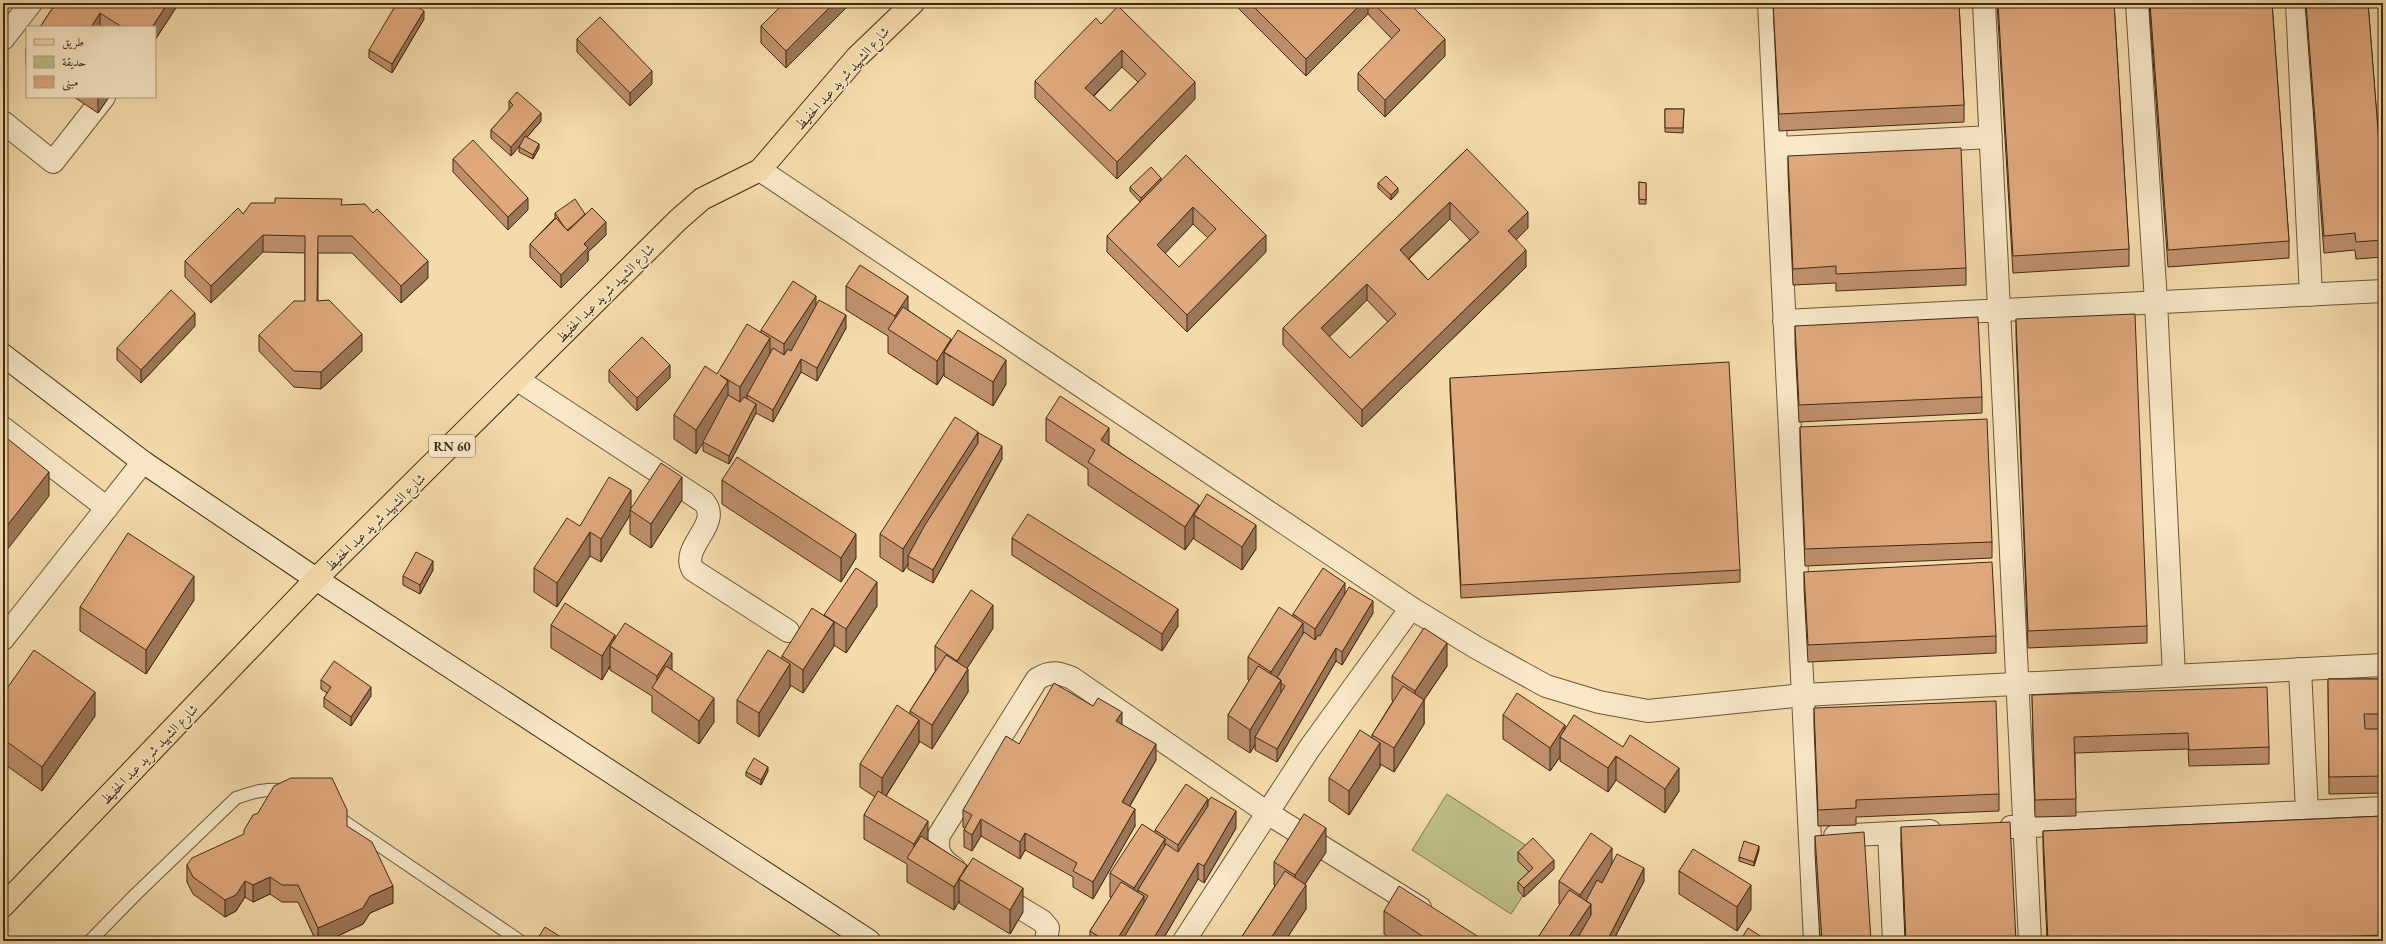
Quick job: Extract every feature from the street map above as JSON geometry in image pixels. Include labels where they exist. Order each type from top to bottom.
[{"type":"main road","name":"شارع الشهيد شريد عبد الحفيظ","points":[[3,906],[316,579],[702,199],[760,170],[856,58],[913,3]]},
{"type":"street","points":[[3,39],[31,3]]},
{"type":"street","points":[[1769,3],[1815,941]]},
{"type":"street","points":[[1984,3],[2030,941]]},
{"type":"street","points":[[2137,3],[2156,302],[2174,676]]},
{"type":"street","points":[[2297,3],[2311,295]]},
{"type":"street","points":[[3,122],[53,162],[103,98]]},
{"type":"street","points":[[1776,148],[1991,137]]},
{"type":"street","points":[[760,170],[1411,608],[1477,648],[1546,686],[1599,702],[1648,711],[1803,695],[2383,665]]},
{"type":"street","points":[[1784,321],[2383,291]]},
{"type":"street","points":[[3,355],[143,462],[316,579],[869,941]]},
{"type":"street","points":[[518,380],[704,502],[709,507],[707,524],[690,557],[689,564],[693,570],[788,631]]},
{"type":"street","points":[[1981,424],[2005,423]]},
{"type":"street","points":[[3,428],[107,508]]},
{"type":"street","points":[[1790,433],[1814,432]]},
{"type":"street","points":[[3,639],[143,462]]},
{"type":"street","points":[[1988,568],[2012,566]]},
{"type":"street","points":[[1797,577],[1821,576]]},
{"type":"street","points":[[1184,941],[1266,812],[1309,749],[1411,608]]},
{"type":"street","points":[[2300,669],[2307,812]]},
{"type":"street","points":[[1046,941],[1048,928],[1042,921],[947,864],[939,856],[937,847],[939,835],[1037,679],[1048,673],[1060,673],[1072,678],[1266,812],[1440,920]]},
{"type":"street","points":[[1993,828],[2383,808]]},
{"type":"street","points":[[1810,837],[1953,830]]},
{"type":"street","points":[[1889,833],[1894,941]]},
{"type":"lane","points":[[90,941],[136,894],[236,798],[254,791],[276,789],[300,795]]},
{"type":"lane","points":[[320,805],[520,941]]},
{"type":"green space","points":[[1447,794],[1547,859],[1511,914],[1412,850]]},
{"type":"building","points":[[56,3],[168,3],[153,26],[120,26],[100,13],[92,26],[41,26]]},
{"type":"building","points":[[397,3],[412,3],[424,11],[392,64],[369,50]]},
{"type":"building","points":[[784,3],[834,3],[786,51],[761,26]]},
{"type":"building","points":[[1250,3],[1362,3],[1306,59]]},
{"type":"building","points":[[1373,3],[1409,3],[1445,39],[1385,100],[1358,73],[1400,30]]},
{"type":"building","points":[[1773,3],[1959,3],[1964,105],[1779,114]]},
{"type":"building","points":[[1998,3],[2114,3],[2129,249],[2013,256]]},
{"type":"building","points":[[2150,3],[2272,3],[2289,241],[2168,250]]},
{"type":"building","points":[[2306,3],[2368,3],[2383,194],[2383,240],[2356,242],[2355,233],[2324,236]]},
{"type":"building","points":[[1118,6],[1195,82],[1117,162],[1035,81],[1096,18],[1101,24]],"holes":[[[1122,50],[1146,74],[1110,111],[1085,88]]]},
{"type":"building","points":[[600,17],[652,71],[630,93],[577,39]]},
{"type":"building","points":[[517,92],[541,113],[511,147],[491,130],[513,105],[509,101]]},
{"type":"building","points":[[1665,109],[1684,109],[1683,128],[1665,128]]},
{"type":"building","points":[[525,136],[539,144],[533,155],[519,147]]},
{"type":"building","points":[[473,140],[528,198],[508,217],[453,159]]},
{"type":"building","points":[[1961,148],[1966,268],[1836,274],[1836,266],[1793,269],[1788,156]]},
{"type":"building","points":[[1467,149],[1528,212],[1508,231],[1526,250],[1362,410],[1283,328]],"holes":[[[1450,202],[1479,232],[1428,280],[1400,250]],[[1367,284],[1396,314],[1350,358],[1321,328]]]},
{"type":"building","points":[[1186,155],[1266,235],[1187,315],[1107,236]],"holes":[[[1193,207],[1216,229],[1179,267],[1157,245]]]},
{"type":"building","points":[[1151,167],[1161,178],[1141,198],[1130,187]]},
{"type":"building","points":[[1386,176],[1398,188],[1391,195],[1378,183]]},
{"type":"building","points":[[1639,182],[1646,183],[1646,200],[1639,199]]},
{"type":"building","points":[[275,198],[342,199],[341,205],[365,204],[373,213],[377,209],[428,261],[401,286],[352,236],[318,236],[317,301],[329,300],[362,334],[321,372],[294,371],[259,335],[294,301],[305,301],[305,236],[263,235],[211,286],[185,261],[238,208],[243,214],[251,203],[275,203]]},
{"type":"building","points":[[575,199],[585,214],[567,230],[555,213]]},
{"type":"building","points":[[592,208],[606,222],[584,244],[588,248],[561,275],[530,244],[556,218],[568,231]]},
{"type":"building","points":[[860,265],[908,296],[895,316],[846,286]]},
{"type":"building","points":[[793,281],[816,296],[784,344],[761,330]]},
{"type":"building","points":[[171,290],[195,313],[141,370],[117,348]]},
{"type":"building","points":[[819,300],[846,315],[817,368],[801,359],[773,410],[747,395],[773,348],[784,355],[788,349],[791,351]]},
{"type":"building","points":[[903,307],[951,339],[937,361],[888,329]]},
{"type":"building","points":[[2135,314],[2147,626],[2028,631],[2016,319]]},
{"type":"building","points":[[1978,317],[1982,397],[1799,405],[1795,326]]},
{"type":"building","points":[[747,324],[770,338],[740,387],[720,375],[728,381],[696,430],[674,415],[705,366],[717,374]]},
{"type":"building","points":[[958,330],[1006,360],[993,382],[944,352]]},
{"type":"building","points":[[642,337],[670,365],[637,398],[609,370]]},
{"type":"building","points":[[1729,362],[1740,570],[1461,585],[1450,378]]},
{"type":"building","points":[[728,395],[740,402],[744,397],[756,404],[729,456],[703,442]]},
{"type":"building","points":[[1060,396],[1109,428],[1101,440],[1199,505],[1185,527],[1088,462],[1095,450],[1046,418]]},
{"type":"building","points":[[955,417],[978,432],[903,549],[880,534]]},
{"type":"building","points":[[1987,419],[1992,542],[1805,549],[1800,427]]},
{"type":"building","points":[[978,433],[1002,446],[933,570],[908,556],[925,525],[978,443]]},
{"type":"building","points":[[3,435],[49,472],[3,531]]},
{"type":"building","points":[[737,457],[856,534],[841,558],[722,480]]},
{"type":"building","points":[[661,463],[682,477],[651,524],[630,510]]},
{"type":"building","points":[[609,477],[631,490],[601,539],[590,532],[557,583],[534,568],[567,518],[580,526]]},
{"type":"building","points":[[1207,494],[1256,525],[1242,547],[1194,515]]},
{"type":"building","points":[[1028,514],[1178,609],[1162,634],[1012,538]]},
{"type":"building","points":[[128,533],[194,576],[146,650],[80,607]]},
{"type":"building","points":[[416,552],[433,561],[420,585],[403,576]]},
{"type":"building","points":[[1992,562],[1996,636],[1808,645],[1804,572]]},
{"type":"building","points":[[856,568],[877,582],[846,629],[824,615]]},
{"type":"building","points":[[1323,568],[1345,583],[1315,629],[1293,614]]},
{"type":"building","points":[[1349,587],[1373,601],[1342,652],[1336,648],[1277,749],[1255,737],[1285,686],[1281,683],[1281,680],[1277,678],[1304,632],[1315,640],[1318,635],[1320,636]]},
{"type":"building","points":[[971,590],[993,605],[957,661],[935,646]]},
{"type":"building","points":[[565,603],[615,635],[602,656],[551,625]]},
{"type":"building","points":[[1279,607],[1303,623],[1271,672],[1248,657]]},
{"type":"building","points":[[812,608],[834,622],[803,670],[782,656]]},
{"type":"building","points":[[625,623],[672,653],[657,676],[610,646]]},
{"type":"building","points":[[1424,628],[1447,643],[1415,691],[1392,676]]},
{"type":"building","points":[[34,650],[95,692],[42,767],[3,739],[3,694]]},
{"type":"building","points":[[768,650],[790,664],[759,713],[737,700]]},
{"type":"building","points":[[946,655],[968,669],[932,725],[910,711]]},
{"type":"building","points":[[334,661],[371,687],[351,717],[324,698],[331,687],[321,680]]},
{"type":"building","points":[[666,666],[714,698],[699,721],[652,688]]},
{"type":"building","points":[[1258,666],[1281,680],[1250,730],[1228,715]]},
{"type":"building","points":[[2328,679],[2383,679],[2383,714],[2364,714],[2365,729],[2383,729],[2383,776],[2329,777]]},
{"type":"building","points":[[1054,683],[1093,706],[1098,698],[1122,712],[1116,721],[1156,744],[1122,802],[1135,809],[1093,882],[1073,871],[1077,863],[1025,833],[1020,842],[981,819],[972,835],[964,830],[972,815],[963,810],[1006,736],[1019,744]]},
{"type":"building","points":[[1403,686],[1424,700],[1394,748],[1372,735]]},
{"type":"building","points":[[2267,687],[2269,747],[2189,750],[2188,733],[2074,737],[2076,799],[2035,800],[2032,695]]},
{"type":"building","points":[[1517,693],[1565,725],[1550,748],[1503,715]]},
{"type":"building","points":[[1996,701],[1999,794],[1856,800],[1856,808],[1818,810],[1814,708]]},
{"type":"building","points":[[897,705],[919,720],[882,778],[860,764]]},
{"type":"building","points":[[1574,715],[1623,747],[1630,735],[1679,768],[1665,789],[1616,756],[1608,768],[1560,737]]},
{"type":"building","points":[[1360,730],[1380,743],[1349,791],[1329,778]]},
{"type":"building","points":[[754,758],[768,767],[761,780],[746,772]]},
{"type":"building","points":[[291,778],[332,778],[347,810],[347,826],[372,842],[393,886],[370,896],[363,908],[318,928],[298,885],[282,885],[270,877],[253,885],[245,881],[236,895],[225,900],[193,877],[187,865],[192,858],[244,834],[244,830],[253,815],[258,813],[274,786]]},
{"type":"building","points":[[1186,784],[1208,799],[1178,845],[1155,830]]},
{"type":"building","points":[[878,791],[928,821],[914,844],[864,815]]},
{"type":"building","points":[[1211,797],[1236,811],[1204,866],[1198,863],[1152,941],[1122,941],[1148,896],[1138,890],[1166,844],[1178,852],[1208,806],[1208,802]]},
{"type":"building","points":[[1304,814],[1326,828],[1295,875],[1274,862]]},
{"type":"building","points":[[2383,816],[2383,935],[2243,941],[2048,941],[2043,831]]},
{"type":"building","points":[[2010,822],[2016,941],[1906,941],[1901,827]]},
{"type":"building","points":[[1142,824],[1165,839],[1134,888],[1110,873]]},
{"type":"building","points":[[1864,832],[1871,941],[1822,941],[1815,836]]},
{"type":"building","points":[[1591,833],[1612,848],[1580,895],[1559,881]]},
{"type":"building","points":[[921,836],[967,865],[954,887],[907,858]]},
{"type":"building","points":[[1533,838],[1554,860],[1524,888],[1518,882],[1533,868],[1518,852]]},
{"type":"building","points":[[1744,841],[1759,846],[1754,862],[1739,857]]},
{"type":"building","points":[[1693,849],[1751,885],[1737,907],[1679,871]]},
{"type":"building","points":[[1617,854],[1644,868],[1607,941],[1576,941],[1591,915],[1591,904],[1586,901],[1597,880],[1602,883]]},
{"type":"building","points":[[973,858],[1023,888],[1010,910],[959,879]]},
{"type":"building","points":[[1285,871],[1306,885],[1269,941],[1239,941]]},
{"type":"building","points":[[1121,882],[1144,896],[1116,941],[1106,941],[1090,931]]},
{"type":"building","points":[[1399,886],[1485,941],[1430,941],[1384,911]]},
{"type":"building","points":[[1569,890],[1591,904],[1566,941],[1540,941],[1537,939]]},
{"type":"building","points":[[545,927],[567,941],[536,941]]},
{"type":"building","points":[[1748,928],[1768,941],[1740,941]]},
{"type":"building","points":[[396,936],[398,941],[381,941]]}]
